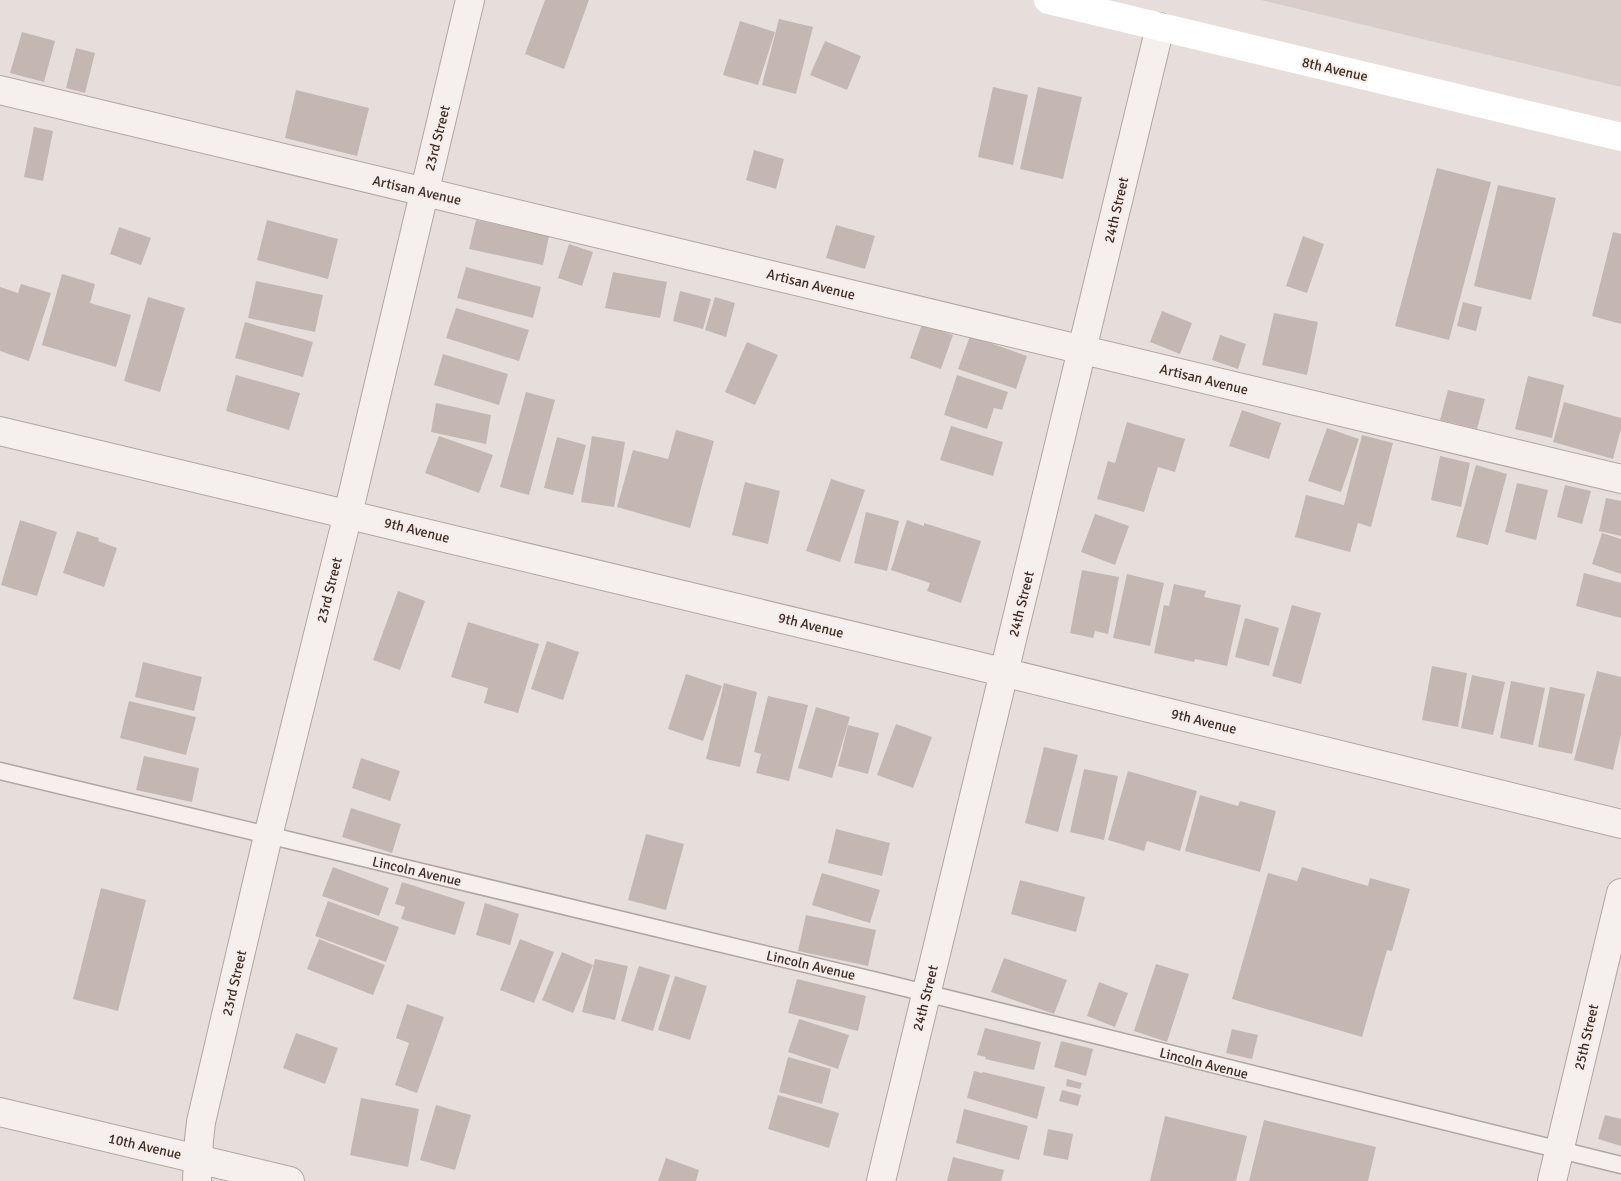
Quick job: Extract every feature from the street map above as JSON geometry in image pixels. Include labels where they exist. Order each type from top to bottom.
[{"type":"main road","name":"8th Avenue","points":[[1048,0],[1621,137]]},
{"type":"street","name":"23rd Street","points":[[198,1170],[200,1127],[268,836],[348,514],[470,0]]},
{"type":"street","name":"24th Street","points":[[881,1181],[1160,27]]},
{"type":"street","name":"Artisan Avenue","points":[[0,90],[1621,479]]},
{"type":"street","name":"9th Avenue","points":[[0,431],[1005,672],[1621,824]]},
{"type":"street","name":"25th Street","points":[[1552,1181],[1621,893]]},
{"type":"street","name":"10th Avenue","points":[[0,1112],[198,1170],[290,1181]]},
{"type":"lane","name":"Lincoln Avenue","points":[[0,771],[926,994],[1621,1165]]},
{"type":"shaded area","points":[[1261,0],[1621,0],[1621,87]]},
{"type":"building","points":[[545,0],[589,0],[564,69],[525,54]]},
{"type":"building","points":[[779,19],[813,27],[796,94],[762,85]]},
{"type":"building","points":[[740,21],[775,32],[758,85],[723,75]]},
{"type":"building","points":[[22,32],[55,41],[44,82],[10,73]]},
{"type":"building","points":[[825,41],[861,56],[847,90],[810,75]]},
{"type":"building","points":[[76,48],[95,53],[85,93],[66,88]]},
{"type":"building","points":[[993,87],[1028,95],[1013,165],[978,157]]},
{"type":"building","points":[[1038,87],[1082,97],[1063,179],[1020,169]]},
{"type":"building","points":[[296,90],[369,108],[357,156],[285,138]]},
{"type":"building","points":[[34,127],[53,131],[43,181],[24,177]]},
{"type":"building","points":[[754,150],[784,159],[776,189],[746,180]]},
{"type":"building","points":[[1437,168],[1491,182],[1449,340],[1395,326]]},
{"type":"building","points":[[1498,185],[1556,198],[1531,300],[1474,286]]},
{"type":"building","points":[[267,220],[338,239],[328,279],[257,260]]},
{"type":"building","points":[[476,220],[549,236],[543,265],[469,249]]},
{"type":"building","points":[[836,225],[875,236],[865,269],[826,258]]},
{"type":"building","points":[[119,227],[151,238],[141,265],[110,254]]},
{"type":"building","points":[[1613,232],[1621,234],[1621,324],[1592,316]]},
{"type":"building","points":[[1303,236],[1324,244],[1307,293],[1286,286]]},
{"type":"building","points":[[569,244],[593,252],[582,286],[558,278]]},
{"type":"building","points":[[466,267],[541,287],[533,318],[457,298]]},
{"type":"building","points":[[613,272],[667,282],[660,318],[605,308]]},
{"type":"building","points":[[62,274],[95,284],[90,303],[131,315],[116,367],[42,345]]},
{"type":"building","points":[[256,281],[323,295],[315,332],[248,318]]},
{"type":"building","points":[[21,284],[51,293],[29,361],[0,351],[0,287],[18,293]]},
{"type":"building","points":[[680,291],[711,299],[703,329],[673,321]]},
{"type":"building","points":[[148,297],[185,308],[160,392],[124,381]]},
{"type":"building","points":[[715,297],[735,303],[726,337],[705,330]]},
{"type":"building","points":[[1463,302],[1482,307],[1476,331],[1457,326]]},
{"type":"building","points":[[456,308],[529,330],[519,361],[446,338]]},
{"type":"building","points":[[1162,311],[1192,323],[1180,354],[1150,342]]},
{"type":"building","points":[[1274,313],[1318,322],[1307,375],[1262,365]]},
{"type":"building","points":[[245,322],[313,342],[303,377],[235,358]]},
{"type":"building","points":[[922,324],[953,335],[941,369],[910,358]]},
{"type":"building","points":[[1220,335],[1246,344],[1238,369],[1212,360]]},
{"type":"building","points":[[970,336],[1027,356],[1016,389],[958,369]]},
{"type":"building","points":[[747,342],[778,355],[755,405],[725,392]]},
{"type":"building","points":[[443,354],[508,374],[499,405],[434,385]]},
{"type":"building","points":[[236,375],[300,393],[289,430],[226,411]]},
{"type":"building","points":[[957,375],[1008,392],[1002,410],[994,408],[987,429],[944,415]]},
{"type":"building","points":[[1528,376],[1564,385],[1552,438],[1515,429]]},
{"type":"building","points":[[1448,390],[1485,399],[1477,429],[1440,420]]},
{"type":"building","points":[[526,392],[555,400],[529,495],[500,487]]},
{"type":"building","points":[[1564,402],[1621,418],[1621,429],[1613,459],[1553,442]]},
{"type":"building","points":[[436,403],[491,415],[486,444],[431,432]]},
{"type":"building","points":[[1242,410],[1281,423],[1269,459],[1229,446]]},
{"type":"building","points":[[1127,422],[1185,439],[1175,472],[1158,467],[1144,512],[1097,499],[1108,461],[1115,463]]},
{"type":"building","points":[[951,426],[1003,442],[993,476],[940,460]]},
{"type":"building","points":[[1327,428],[1359,439],[1341,492],[1308,481]]},
{"type":"building","points":[[676,430],[714,441],[690,528],[617,507],[633,450],[668,459]]},
{"type":"building","points":[[1362,435],[1393,443],[1371,527],[1358,523],[1350,552],[1295,537],[1306,495],[1344,505]]},
{"type":"building","points":[[439,436],[493,455],[479,493],[425,473]]},
{"type":"building","points":[[592,436],[625,442],[614,507],[581,502]]},
{"type":"building","points":[[557,437],[586,445],[573,495],[544,488]]},
{"type":"building","points":[[1440,456],[1470,463],[1461,507],[1431,500]]},
{"type":"building","points":[[1476,465],[1507,474],[1488,545],[1456,537]]},
{"type":"building","points":[[831,479],[865,490],[840,562],[806,551]]},
{"type":"building","points":[[745,482],[780,491],[768,544],[732,535]]},
{"type":"building","points":[[1517,483],[1548,490],[1536,540],[1505,532]]},
{"type":"building","points":[[1565,485],[1591,491],[1582,524],[1557,517]]},
{"type":"building","points":[[1606,498],[1621,501],[1621,536],[1599,531]]},
{"type":"building","points":[[866,512],[899,521],[887,571],[854,563]]},
{"type":"building","points":[[1095,514],[1129,526],[1115,565],[1081,552]]},
{"type":"building","points":[[20,520],[57,532],[37,596],[1,585]]},
{"type":"building","points":[[907,520],[924,526],[924,523],[981,541],[961,603],[927,591],[930,583],[891,570]]},
{"type":"building","points":[[77,531],[99,538],[98,541],[117,548],[104,587],[63,573]]},
{"type":"building","points":[[1602,533],[1621,539],[1621,574],[1592,564]]},
{"type":"building","points":[[1082,570],[1119,577],[1108,634],[1095,631],[1093,638],[1070,633]]},
{"type":"building","points":[[1584,573],[1621,583],[1621,618],[1576,606]]},
{"type":"building","points":[[1127,574],[1164,583],[1150,646],[1113,638]]},
{"type":"building","points":[[1174,584],[1206,591],[1204,597],[1241,605],[1227,666],[1195,659],[1194,662],[1154,653],[1164,605],[1169,606]]},
{"type":"building","points":[[398,591],[425,601],[400,670],[373,660]]},
{"type":"building","points":[[1292,605],[1321,613],[1301,684],[1272,676]]},
{"type":"building","points":[[1245,618],[1279,628],[1269,666],[1235,657]]},
{"type":"building","points":[[468,622],[539,644],[518,713],[484,703],[488,688],[451,677]]},
{"type":"building","points":[[547,641],[579,652],[563,700],[531,689]]},
{"type":"building","points":[[143,662],[202,677],[194,711],[135,697]]},
{"type":"building","points":[[1432,666],[1467,673],[1458,727],[1422,720]]},
{"type":"building","points":[[1597,671],[1621,677],[1621,735],[1613,770],[1574,760]]},
{"type":"building","points":[[686,674],[722,686],[703,741],[668,729]]},
{"type":"building","points":[[1472,675],[1505,682],[1493,735],[1461,728]]},
{"type":"building","points":[[1511,681],[1545,688],[1533,745],[1500,738]]},
{"type":"building","points":[[724,683],[757,692],[740,767],[706,759]]},
{"type":"building","points":[[1550,687],[1585,694],[1572,754],[1538,747]]},
{"type":"building","points":[[768,696],[808,705],[789,781],[756,773],[761,754],[754,752]]},
{"type":"building","points":[[129,701],[196,717],[186,755],[120,738]]},
{"type":"building","points":[[816,707],[850,717],[832,778],[798,768]]},
{"type":"building","points":[[896,724],[932,737],[913,788],[877,775]]},
{"type":"building","points":[[848,725],[879,733],[868,774],[838,766]]},
{"type":"building","points":[[1044,747],[1078,755],[1058,832],[1025,823]]},
{"type":"building","points":[[144,756],[199,768],[192,802],[136,790]]},
{"type":"building","points":[[361,758],[400,771],[390,801],[352,788]]},
{"type":"building","points":[[1084,769],[1118,776],[1104,840],[1070,832]]},
{"type":"building","points":[[1128,771],[1197,791],[1180,851],[1147,841],[1144,851],[1108,840]]},
{"type":"building","points":[[1200,795],[1238,806],[1240,801],[1276,811],[1260,872],[1185,851]]},
{"type":"building","points":[[351,808],[401,824],[392,853],[342,837]]},
{"type":"building","points":[[836,829],[890,843],[882,876],[828,863]]},
{"type":"building","points":[[646,834],[684,844],[666,910],[628,900]]},
{"type":"building","points":[[333,867],[389,888],[379,916],[322,896]]},
{"type":"building","points":[[1302,867],[1368,886],[1370,878],[1410,889],[1392,951],[1387,950],[1362,1037],[1232,999],[1268,873],[1297,881]]},
{"type":"building","points":[[822,873],[880,890],[870,923],[812,905]]},
{"type":"building","points":[[1020,880],[1085,897],[1076,932],[1011,914]]},
{"type":"building","points":[[402,882],[465,902],[455,935],[401,919],[405,907],[395,904]]},
{"type":"building","points":[[101,888],[146,900],[118,1011],[73,999]]},
{"type":"building","points":[[328,901],[399,927],[386,962],[315,936]]},
{"type":"building","points":[[485,903],[519,914],[510,945],[476,935]]},
{"type":"building","points":[[806,915],[876,930],[868,966],[798,951]]},
{"type":"building","points":[[319,939],[385,965],[373,995],[307,969]]},
{"type":"building","points":[[520,939],[554,952],[534,1003],[500,990]]},
{"type":"building","points":[[562,952],[593,965],[573,1013],[542,1000]]},
{"type":"building","points":[[1004,958],[1067,980],[1054,1014],[991,992]]},
{"type":"building","points":[[595,959],[628,966],[615,1020],[582,1012]]},
{"type":"building","points":[[1156,964],[1189,974],[1167,1042],[1134,1031]]},
{"type":"building","points":[[639,966],[670,975],[653,1031],[621,1021]]},
{"type":"building","points":[[675,976],[707,986],[690,1040],[658,1030]]},
{"type":"building","points":[[797,979],[866,996],[858,1031],[788,1013]]},
{"type":"building","points":[[1099,982],[1128,993],[1115,1027],[1087,1016]]},
{"type":"building","points":[[407,1004],[444,1017],[417,1093],[395,1085],[409,1043],[396,1038]]},
{"type":"building","points":[[799,1019],[849,1035],[838,1069],[788,1052]]},
{"type":"building","points":[[985,1028],[1041,1042],[1034,1070],[985,1059],[986,1057],[977,1055]]},
{"type":"building","points":[[1232,1029],[1258,1035],[1252,1059],[1226,1053]]},
{"type":"building","points":[[296,1033],[338,1048],[325,1084],[283,1068]]},
{"type":"building","points":[[1061,1041],[1093,1049],[1086,1076],[1054,1067]]},
{"type":"building","points":[[788,1057],[831,1069],[822,1104],[779,1092]]},
{"type":"building","points":[[974,1071],[1045,1087],[1037,1119],[967,1098]]},
{"type":"building","points":[[1067,1079],[1082,1083],[1080,1089],[1066,1086]]},
{"type":"building","points":[[1062,1090],[1081,1095],[1078,1106],[1059,1101]]},
{"type":"building","points":[[778,1095],[839,1113],[829,1148],[768,1129]]},
{"type":"building","points":[[361,1098],[419,1109],[408,1167],[350,1155]]},
{"type":"building","points":[[436,1105],[471,1115],[455,1170],[420,1160]]},
{"type":"building","points":[[964,1109],[1028,1126],[1019,1160],[956,1143]]},
{"type":"building","points":[[1605,1115],[1621,1119],[1621,1146],[1598,1139]]},
{"type":"building","points":[[1165,1116],[1247,1136],[1236,1181],[1150,1181]]},
{"type":"building","points":[[1264,1120],[1376,1147],[1368,1181],[1249,1181]]},
{"type":"building","points":[[1048,1129],[1073,1134],[1068,1160],[1043,1155]]},
{"type":"building","points":[[953,1157],[1004,1170],[1001,1181],[947,1181]]},
{"type":"building","points":[[666,1158],[699,1170],[696,1181],[658,1181]]}]
